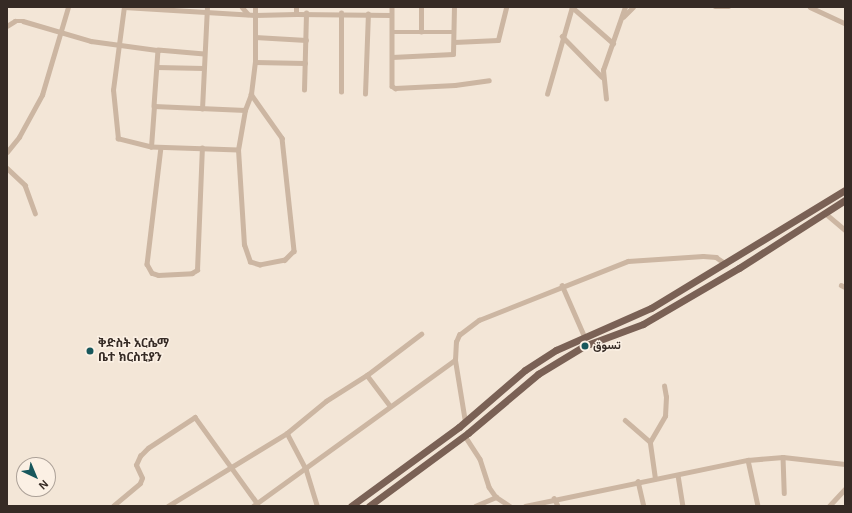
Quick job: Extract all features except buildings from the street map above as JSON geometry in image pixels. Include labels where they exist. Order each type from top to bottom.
[{"type":"main road","points":[[351,506],[465,422],[525,370],[584,335],[644,312],[726,264],[845,190]]},
{"type":"main road","points":[[369,506],[465,436],[517,390],[557,361],[584,346],[643,324],[814,221],[845,200]]},
{"type":"main road","points":[[811,212],[814,221]]},
{"type":"street","points":[[7,152],[19,137],[42,95],[68,7]]},
{"type":"street","points":[[238,150],[150,147],[123,142],[117,137],[113,90],[123,7],[207,10],[255,15],[341,13],[391,15]]},
{"type":"street","points":[[242,7],[248,14]]},
{"type":"street","points":[[251,94],[282,138],[294,251],[286,260],[260,265],[250,262],[244,245],[238,150],[245,110],[251,94],[255,62],[255,7]]},
{"type":"street","points":[[296,7],[296,14]]},
{"type":"street","points":[[392,7],[392,86],[396,89],[455,85],[489,80]]},
{"type":"street","points":[[421,7],[421,32]]},
{"type":"street","points":[[392,57],[450,56],[454,53],[454,7]]},
{"type":"street","points":[[454,42],[498,40],[506,7]]},
{"type":"street","points":[[547,94],[562,36],[572,7],[613,42]]},
{"type":"street","points":[[606,99],[602,77],[625,7]]},
{"type":"street","points":[[622,18],[633,7]]},
{"type":"street","points":[[715,7],[729,7]]},
{"type":"street","points":[[810,7],[845,23]]},
{"type":"street","points":[[202,109],[207,10]]},
{"type":"street","points":[[304,90],[306,13]]},
{"type":"street","points":[[341,13],[341,92]]},
{"type":"street","points":[[365,94],[368,14]]},
{"type":"street","points":[[7,26],[15,20],[23,21],[60,33],[119,45],[204,54]]},
{"type":"street","points":[[392,32],[454,32]]},
{"type":"street","points":[[562,36],[602,77]]},
{"type":"street","points":[[255,38],[306,40]]},
{"type":"street","points":[[150,147],[158,50]]},
{"type":"street","points":[[255,62],[305,63]]},
{"type":"street","points":[[157,67],[204,68]]},
{"type":"street","points":[[154,106],[245,110]]},
{"type":"street","points":[[161,147],[147,264],[152,273],[158,275],[192,273],[197,270],[202,148]]},
{"type":"street","points":[[7,168],[25,185],[35,213]]},
{"type":"street","points":[[825,213],[845,230]]},
{"type":"street","points":[[465,422],[455,360],[456,342],[469,326],[479,320],[562,285],[628,261],[703,256],[716,257],[726,264]]},
{"type":"street","points":[[562,285],[584,335]]},
{"type":"street","points":[[168,506],[230,466],[286,433],[335,395],[367,375],[421,334]]},
{"type":"street","points":[[253,506],[455,360]]},
{"type":"street","points":[[367,375],[390,406]]},
{"type":"street","points":[[655,479],[650,442],[665,416],[666,397],[664,386]]},
{"type":"street","points":[[113,506],[140,483],[142,478],[136,465],[140,456],[191,417],[200,421],[257,503]]},
{"type":"street","points":[[625,420],[650,442]]},
{"type":"street","points":[[286,433],[306,469],[317,506]]},
{"type":"street","points":[[465,436],[480,459],[487,483],[496,496],[510,506]]},
{"type":"street","points":[[782,457],[784,493]]},
{"type":"street","points":[[526,506],[554,498],[638,481],[678,475],[748,460],[782,457],[845,464]]},
{"type":"street","points":[[748,460],[758,506]]},
{"type":"street","points":[[678,475],[683,506]]},
{"type":"street","points":[[638,481],[644,506]]},
{"type":"street","points":[[829,506],[845,489]]},
{"type":"street","points":[[475,506],[496,496]]},
{"type":"street","points":[[554,498],[558,506]]},
{"type":"place","name":"تسوق","points":[[585,346]]},
{"type":"place","name":"ቅድስት አርሴማ ቤተ ክርስቲያን","points":[[90,351]]}]
